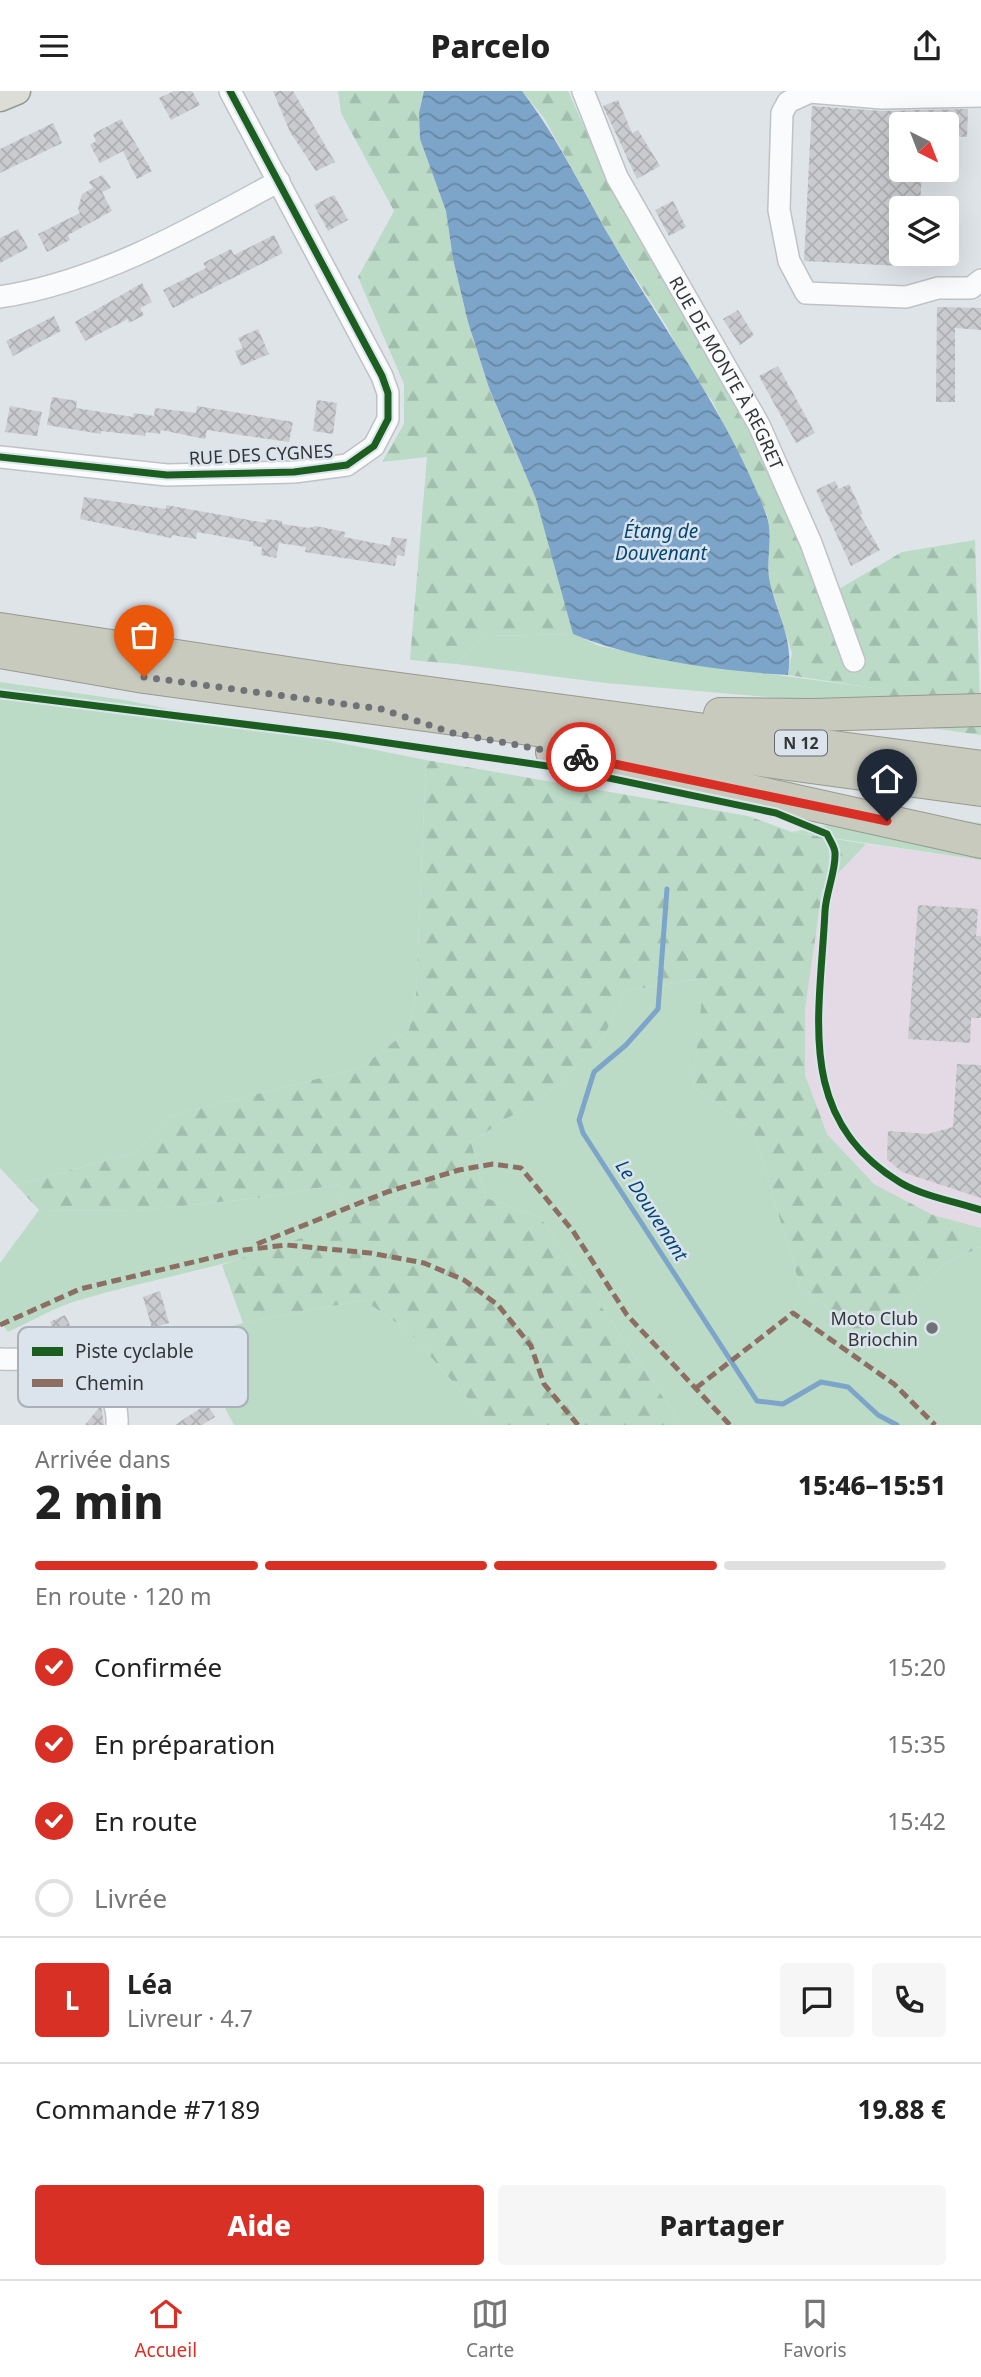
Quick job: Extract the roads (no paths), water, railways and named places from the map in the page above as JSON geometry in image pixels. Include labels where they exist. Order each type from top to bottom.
[{"type":"highway","name":"N 12","points":[[0,629],[313,677],[981,767]]},
{"type":"highway","name":"N 12","points":[[0,652],[144,677],[981,790]]},
{"type":"highway","points":[[381,709],[453,733],[715,783],[981,842]]},
{"type":"highway","name":"N 12","points":[[621,719],[665,710],[762,715],[981,710]]},
{"type":"main road","points":[[0,98],[17,91]]},
{"type":"street","name":"RUE DES CYGNES","points":[[0,457],[167,475],[294,472],[347,465],[374,446],[388,419],[388,393],[382,376],[230,91]]},
{"type":"street","name":"RUE DE MONTE À REGRET","points":[[583,91],[617,177],[759,425],[811,543],[855,661]]},
{"type":"street","points":[[981,96],[882,98],[810,92],[797,95],[788,102],[782,113],[779,210],[789,261],[806,293],[906,297],[938,288],[971,288],[981,281]]},
{"type":"street","points":[[0,297],[76,278],[180,236],[279,181]]},
{"type":"street","points":[[0,1359],[18,1360]]},
{"type":"street","points":[[117,1407],[117,1425]]},
{"type":"water","name":"Étang de Douvenant","points":[[424,91],[522,91],[547,127],[632,275],[715,409],[751,478],[768,522],[770,583],[787,639],[788,675],[679,663],[623,651],[573,634],[536,499],[489,388],[468,322],[453,259],[446,211],[420,139],[419,113]]},
{"type":"waterway","name":"Le Douvenant","points":[[667,889],[658,1009],[626,1045],[594,1072],[579,1120],[583,1133],[757,1401],[783,1404],[821,1382],[848,1387],[878,1415],[897,1425]]},
{"type":"place","name":"Moto Club Briochin","points":[[932,1328]]}]
